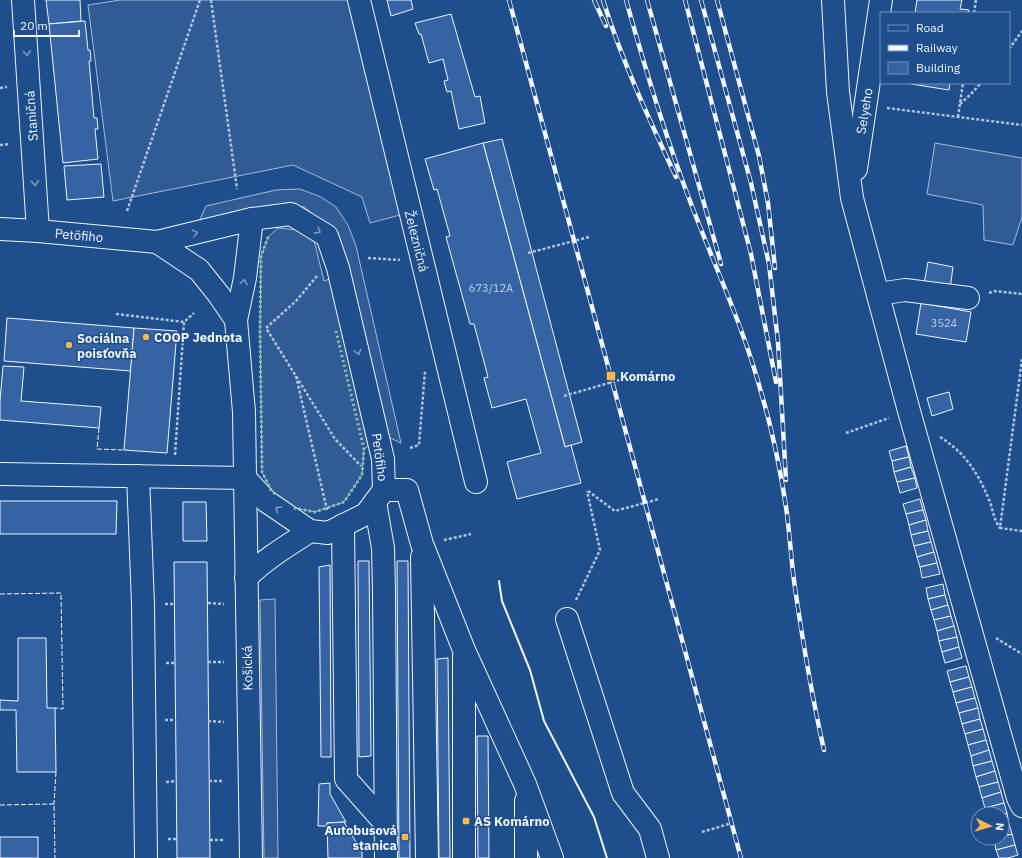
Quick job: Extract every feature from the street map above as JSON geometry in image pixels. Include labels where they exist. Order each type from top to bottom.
[{"type":"street","name":"Staničná","points":[[23,0],[38,231]]},
{"type":"street","name":"Železničná","points":[[359,0],[476,482]]},
{"type":"street","points":[[833,0],[838,92],[852,198],[912,419],[1018,798],[1022,806]]},
{"type":"street","name":"Selyeho","points":[[852,198],[881,0]]},
{"type":"street","name":"Petöfiho","points":[[0,229],[157,242],[252,219],[291,214],[327,236],[338,268],[383,459],[380,496],[366,514],[328,533],[310,531]]},
{"type":"street","points":[[236,320],[245,278],[252,219]]},
{"type":"street","name":"Petöfiho","points":[[157,242],[199,270],[219,295],[236,320],[244,412],[245,478]]},
{"type":"street","points":[[878,294],[905,290],[968,298]]},
{"type":"street","points":[[0,474],[245,478],[266,501],[310,531],[276,553],[246,578]]},
{"type":"street","points":[[138,476],[143,604],[146,858]]},
{"type":"street","name":"Košická","points":[[245,478],[251,858]]},
{"type":"street","points":[[386,858],[384,570],[380,496],[407,490],[432,542],[464,650],[525,784],[552,858]]},
{"type":"street","points":[[343,525],[346,779],[386,823]]},
{"type":"street","points":[[427,858],[432,542]]},
{"type":"street","points":[[567,619],[623,793],[650,829],[658,858]]},
{"type":"street","points":[[464,650],[464,858]]},
{"type":"street","points":[[525,784],[526,858]]},
{"type":"path","points":[[128,211],[200,0]]},
{"type":"path","points":[[211,0],[237,189]]},
{"type":"path","points":[[974,12],[976,0]]},
{"type":"path","points":[[1010,48],[1022,32]]},
{"type":"path","points":[[958,117],[964,84]]},
{"type":"path","points":[[960,104],[980,84]]},
{"type":"path","points":[[865,105],[1022,125]]},
{"type":"path","points":[[528,253],[589,237]]},
{"type":"path","points":[[368,258],[403,260]]},
{"type":"path","points":[[317,275],[296,301],[266,328],[335,439],[363,468]]},
{"type":"path","points":[[968,298],[995,292],[1022,294]]},
{"type":"path","points":[[174,477],[184,322],[194,313]]},
{"type":"path","points":[[116,314],[184,322]]},
{"type":"path","points":[[410,448],[419,445],[426,365],[445,354]]},
{"type":"path","points":[[1000,528],[1022,359]]},
{"type":"path","points":[[296,376],[326,508]]},
{"type":"path","points":[[564,396],[626,378]]},
{"type":"path","points":[[846,433],[912,419],[944,439],[965,457],[982,482],[996,523],[1000,528],[1022,531]]},
{"type":"path","points":[[567,619],[600,550],[587,491],[615,510],[659,499]]},
{"type":"path","points":[[432,542],[471,534]]},
{"type":"path","points":[[208,603],[224,604]]},
{"type":"path","points":[[208,662],[224,662]]},
{"type":"path","points":[[208,721],[224,722]]},
{"type":"path","points":[[209,781],[224,781]]},
{"type":"path","points":[[702,832],[732,823]]},
{"type":"path","points":[[210,840],[224,840]]},
{"type":"shaded area","points":[[120,0],[349,0],[400,215],[370,223],[362,197],[293,165],[113,201],[88,5]]},
{"type":"shaded area","points":[[935,143],[1022,158],[1022,217],[1013,245],[984,240],[983,205],[927,194]]},
{"type":"shaded area","points":[[300,189],[321,197],[336,207],[348,225],[356,246],[401,443],[384,435],[364,449],[362,475],[344,502],[315,512],[289,507],[271,490],[262,472],[260,330],[261,256],[268,237],[278,228],[299,230],[314,240],[324,281],[332,278],[334,231],[304,207],[276,206],[198,224],[206,206],[276,190]]},
{"type":"shaded area","points":[[275,599],[278,858],[264,858],[260,600]]},
{"type":"building","points":[[46,0],[80,0],[81,21],[49,24]]},
{"type":"building","points":[[387,0],[411,0],[413,9],[391,16]]},
{"type":"building","points":[[917,0],[962,0],[960,9],[969,10],[968,12],[915,12]]},
{"type":"building","points":[[451,14],[475,97],[480,96],[485,123],[459,129],[451,91],[447,92],[444,81],[448,80],[443,59],[429,63],[421,34],[419,34],[415,23]]},
{"type":"building","points":[[85,21],[88,50],[90,50],[91,61],[89,61],[94,118],[97,118],[98,129],[95,129],[98,159],[63,163],[49,24]]},
{"type":"building","points":[[911,84],[950,84],[949,90]]},
{"type":"building","points":[[502,139],[582,442],[565,447],[483,143]]},
{"type":"building","points":[[483,143],[565,447],[571,445],[581,483],[517,499],[507,462],[541,453],[526,399],[492,408],[484,378],[488,377],[474,324],[470,324],[446,237],[450,236],[437,189],[434,190],[425,159]]},
{"type":"building","points":[[101,164],[104,197],[67,200],[64,166]]},
{"type":"building","points":[[928,262],[953,267],[950,289],[924,284]]},
{"type":"building","points":[[921,303],[971,312],[966,342],[916,334]]},
{"type":"building","name":"Sociálna poisťovňa","points":[[7,318],[134,328],[131,371],[4,361]]},
{"type":"building","points":[[134,328],[177,331],[167,453],[124,450]]},
{"type":"building","points":[[3,366],[24,367],[21,401],[101,407],[99,428],[0,420]]},
{"type":"building","points":[[949,392],[953,409],[932,416],[927,398]]},
{"type":"building","points":[[906,446],[909,457],[892,461],[889,451]]},
{"type":"building","points":[[909,457],[911,467],[894,472],[892,461]]},
{"type":"building","points":[[911,467],[915,478],[897,482],[894,472]]},
{"type":"building","points":[[915,478],[917,488],[900,493],[897,482]]},
{"type":"building","points":[[920,499],[923,510],[906,514],[903,504]]},
{"type":"building","points":[[0,501],[117,501],[116,534],[0,534]]},
{"type":"building","points":[[183,502],[206,502],[207,541],[183,541]]},
{"type":"building","points":[[923,510],[926,520],[909,525],[906,514]]},
{"type":"building","points":[[926,520],[928,531],[911,535],[909,525]]},
{"type":"building","points":[[928,531],[931,542],[914,546],[911,535]]},
{"type":"building","points":[[931,542],[934,552],[917,557],[914,546]]},
{"type":"building","points":[[934,552],[937,563],[920,567],[917,557]]},
{"type":"building","points":[[358,561],[369,561],[371,756],[359,757]]},
{"type":"building","points":[[397,561],[408,561],[410,858],[399,858]]},
{"type":"building","points":[[174,562],[207,562],[210,858],[177,858]]},
{"type":"building","points":[[937,563],[940,574],[922,578],[920,567]]},
{"type":"building","points":[[330,565],[331,757],[321,757],[319,567]]},
{"type":"building","points":[[943,584],[945,595],[928,599],[926,588]]},
{"type":"building","points":[[945,595],[948,605],[931,610],[928,599]]},
{"type":"building","points":[[948,605],[951,616],[934,620],[931,610]]},
{"type":"building","points":[[951,616],[954,626],[937,631],[934,620]]},
{"type":"building","points":[[954,626],[957,637],[939,641],[937,631]]},
{"type":"building","points":[[957,637],[959,647],[942,652],[939,641]]},
{"type":"building","points":[[18,638],[46,638],[47,708],[55,708],[56,772],[17,772],[16,710],[0,710],[0,700],[18,701]]},
{"type":"building","points":[[959,647],[962,658],[945,663],[942,652]]},
{"type":"building","points":[[448,658],[450,858],[439,858],[437,659]]},
{"type":"building","points":[[966,666],[969,677],[950,682],[947,671]]},
{"type":"building","points":[[969,677],[972,687],[953,692],[950,682]]},
{"type":"building","points":[[972,687],[975,698],[956,703],[953,692]]},
{"type":"building","points":[[975,698],[978,708],[959,713],[956,703]]},
{"type":"building","points":[[978,708],[980,719],[962,724],[959,713]]},
{"type":"building","points":[[980,719],[983,729],[965,734],[962,724]]},
{"type":"building","points":[[983,729],[986,740],[968,745],[965,734]]},
{"type":"building","points":[[477,736],[488,736],[489,858],[478,858]]},
{"type":"building","points":[[986,740],[989,750],[971,756],[968,745]]},
{"type":"building","points":[[989,750],[992,761],[973,766],[971,756]]},
{"type":"building","points":[[992,761],[995,771],[976,777],[973,766]]},
{"type":"building","points":[[995,771],[998,782],[979,787],[976,777]]},
{"type":"building","points":[[998,782],[1001,792],[982,798],[979,787]]},
{"type":"building","points":[[330,783],[330,794],[346,822],[327,823],[327,826],[318,826],[319,784]]},
{"type":"building","points":[[1001,792],[1004,803],[993,806],[984,806],[982,798]]},
{"type":"building","points":[[1004,803],[1005,806],[993,806]]},
{"type":"building","points":[[344,822],[362,852],[362,858],[328,858],[327,823]]},
{"type":"building","points":[[1012,834],[1015,845],[996,850],[995,846],[1010,846],[1010,835]]},
{"type":"building","points":[[0,837],[38,837],[38,858],[0,858]]},
{"type":"building","points":[[1015,845],[1018,855],[1008,858],[999,858],[996,850]]},
{"type":"railway","points":[[509,0],[741,858]]},
{"type":"railway","points":[[594,0],[606,26]]},
{"type":"railway","points":[[603,0],[627,68],[676,177]]},
{"type":"railway","points":[[626,0],[672,152],[746,343],[765,406],[784,492],[801,629],[824,750]]},
{"type":"railway","points":[[647,0],[721,264]]},
{"type":"railway","points":[[685,0],[751,254],[776,382]]},
{"type":"railway","points":[[701,0],[751,183],[769,264],[778,342],[786,480]]},
{"type":"railway","points":[[717,0],[759,156],[768,203],[775,268]]},
{"type":"hedge","points":[[268,237],[261,256],[260,330],[262,472],[271,490],[277,496]]},
{"type":"hedge","points":[[294,508],[315,512],[344,502],[362,475],[364,449],[336,331]]},
{"type":"fence","points":[[99,428],[97,449],[124,450]]},
{"type":"fence","points":[[0,594],[61,593],[63,709],[55,708]]},
{"type":"fence","points":[[53,804],[56,772]]},
{"type":"fence","points":[[0,805],[54,804],[55,858]]},
{"type":"wall","points":[[499,581],[502,601],[530,670],[544,721],[594,817],[607,858]]},
{"type":"place","name":"COOP Jednota","points":[[146,337]]},
{"type":"place","name":"Sociálna poisťovňa","points":[[69,345]]},
{"type":"place","name":"Komárno","points":[[611,376]]},
{"type":"place","name":"AS Komárno","points":[[466,821]]},
{"type":"place","name":"Autobusová stanica","points":[[405,837]]}]
